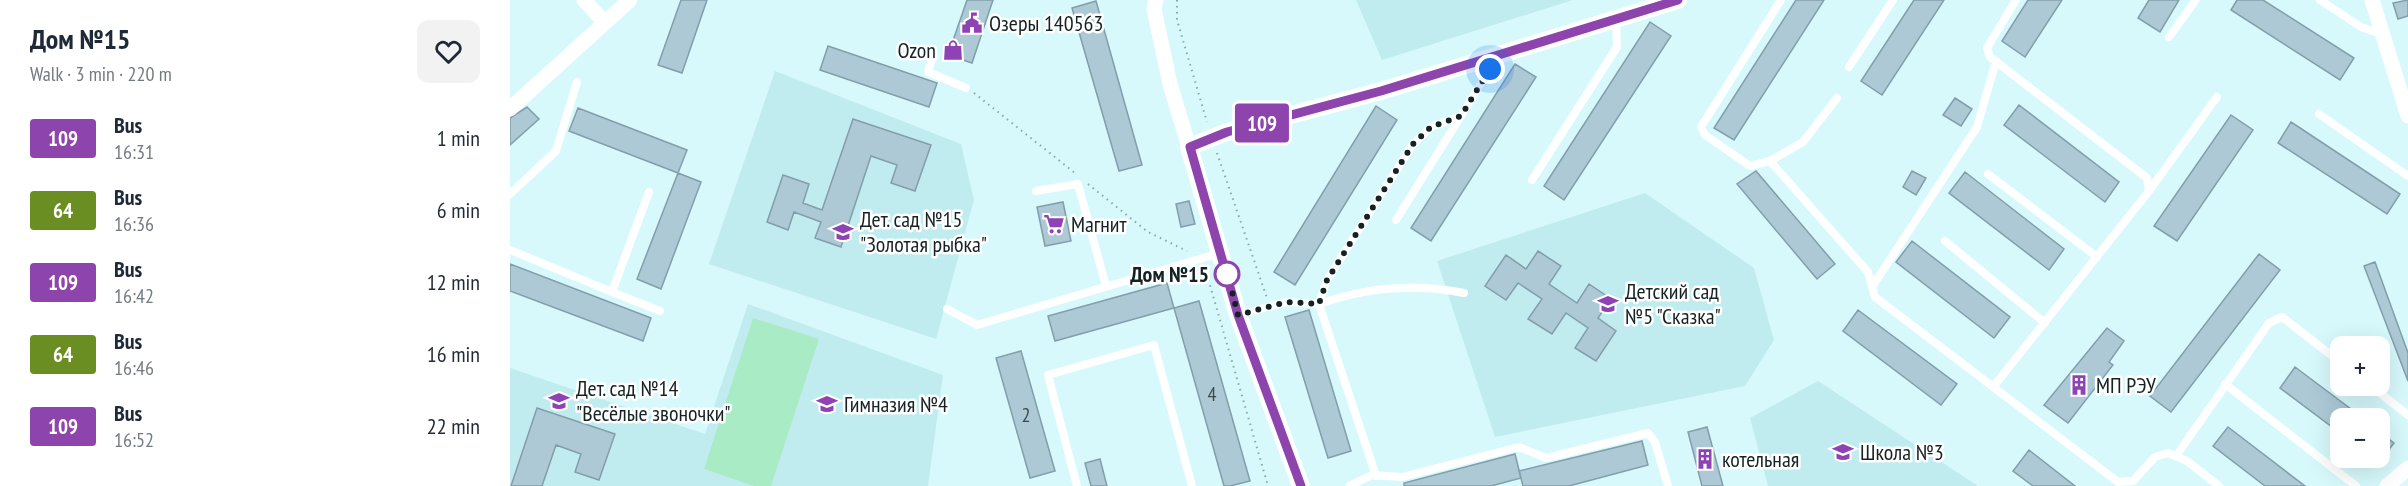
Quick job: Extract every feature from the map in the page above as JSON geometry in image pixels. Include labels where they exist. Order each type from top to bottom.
[{"type":"street","points":[[584,0],[604,22]]},
{"type":"street","points":[[510,108],[630,0]]},
{"type":"street","points":[[1156,0],[1154,9],[1170,84],[1238,315],[1297,484]]},
{"type":"street","points":[[1190,147],[1227,132],[1381,91],[1678,0]]},
{"type":"street","points":[[2372,0],[2408,116]]},
{"type":"street","points":[[2387,486],[2408,468]]},
{"type":"lane","points":[[1782,0],[1701,127],[1705,135],[1750,166],[1770,161],[1803,142],[1837,98]]},
{"type":"lane","points":[[1849,67],[1893,0]]},
{"type":"lane","points":[[2016,0],[1987,48],[1990,57],[2147,178],[2149,191]]},
{"type":"lane","points":[[2169,38],[2196,0]]},
{"type":"lane","points":[[2320,0],[2361,27],[2383,35]]},
{"type":"lane","points":[[1532,180],[1617,47],[1616,18]]},
{"type":"lane","points":[[1396,220],[1499,54]]},
{"type":"lane","points":[[933,56],[928,72],[966,88]]},
{"type":"lane","points":[[1872,287],[1977,127],[1996,61]]},
{"type":"lane","points":[[510,195],[556,151],[577,82]]},
{"type":"lane","points":[[1994,386],[2149,191],[2217,97]]},
{"type":"lane","points":[[2319,114],[2408,176]]},
{"type":"lane","points":[[1376,476],[1319,304],[1327,280],[1413,144],[1431,127],[1461,116]]},
{"type":"lane","points":[[1770,161],[1868,272],[1875,297],[2118,482],[2133,481],[2156,457],[2168,453],[2187,461],[2219,486]]},
{"type":"lane","points":[[1988,174],[2097,257]]},
{"type":"lane","points":[[1036,191],[1078,184],[1106,286]]},
{"type":"lane","points":[[612,292],[649,192]]},
{"type":"lane","points":[[1945,241],[2045,323]]},
{"type":"lane","points":[[510,250],[660,311]]},
{"type":"lane","points":[[946,309],[977,325],[1221,252]]},
{"type":"lane","points":[[1238,315],[1287,302],[1319,304],[1372,290],[1432,286],[1464,293]]},
{"type":"lane","points":[[2176,456],[2269,323],[2282,317],[2330,354]]},
{"type":"lane","points":[[1077,486],[1048,375],[1154,345],[1192,486]]},
{"type":"lane","points":[[2225,384],[2356,486]]},
{"type":"lane","points":[[2384,396],[2408,415]]},
{"type":"lane","points":[[1349,486],[1376,476],[1402,477],[1520,447],[1546,458],[1648,433],[1655,442],[1668,486]]},
{"type":"path","points":[[1177,0],[1177,20],[1212,139],[1270,306]]},
{"type":"path","points":[[1202,258],[1268,486]]},
{"type":"shaded area","points":[[1356,0],[1573,0],[1382,60]]},
{"type":"shaded area","name":"Дет. сад №15 \"Золотая рыбка\"","points":[[775,71],[961,144],[974,200],[936,339],[709,264]]},
{"type":"shaded area","name":"Детский сад №5 \"Сказка\"","points":[[1645,193],[1754,268],[1774,340],[1745,386],[1495,437],[1437,261]]},
{"type":"shaded area","name":"Гимназия №4","points":[[748,304],[943,375],[928,486],[510,486],[510,368],[705,434]]},
{"type":"shaded area","name":"Школа №3","points":[[1818,381],[1978,486],[1768,486],[1750,418]]},
{"type":"green space","points":[[753,318],[819,339],[771,486],[754,486],[704,469]]},
{"type":"building","points":[[681,0],[707,0],[682,73],[658,65]]},
{"type":"building","points":[[967,0],[993,0],[972,63],[948,55]]},
{"type":"building","points":[[1796,0],[1824,0],[1734,140],[1714,128]]},
{"type":"building","points":[[1914,0],[1944,0],[1882,95],[1861,81]]},
{"type":"building","points":[[2028,0],[2062,0],[2025,57],[2002,41]]},
{"type":"building","points":[[2149,0],[2179,0],[2160,32],[2138,18]]},
{"type":"building","points":[[2237,0],[2263,0],[2354,58],[2340,80],[2231,10]]},
{"type":"building","points":[[2408,0],[2408,16],[2398,19],[2393,3]]},
{"type":"building","points":[[1096,1],[1142,165],[1119,171],[1072,8]]},
{"type":"building","points":[[1650,22],[1671,36],[1564,200],[1544,186]]},
{"type":"building","points":[[828,46],[937,83],[929,107],[820,70]]},
{"type":"building","points":[[1515,64],[1536,77],[1431,241],[1411,228]]},
{"type":"building","points":[[1955,98],[1972,109],[1961,126],[1943,115]]},
{"type":"building","points":[[2019,105],[2119,182],[2105,202],[2004,125]]},
{"type":"building","points":[[1376,106],[1397,120],[1295,285],[1274,272]]},
{"type":"building","points":[[527,107],[539,119],[510,145],[510,118]]},
{"type":"building","points":[[578,108],[687,150],[678,173],[569,131]]},
{"type":"building","points":[[2231,115],[2253,130],[2177,241],[2154,226]]},
{"type":"building","points":[[853,119],[931,145],[915,191],[891,183],[897,165],[871,156],[841,247],[815,238],[821,222],[794,212],[788,230],[767,222],[783,175],[809,184],[803,203],[822,210]]},
{"type":"building","points":[[2291,122],[2400,194],[2387,214],[2278,143]]},
{"type":"building","points":[[1756,171],[1835,264],[1817,279],[1737,184]]},
{"type":"building","points":[[1912,171],[1926,178],[1916,195],[1903,187]]},
{"type":"building","points":[[1965,172],[2064,249],[2049,270],[1949,193]]},
{"type":"building","points":[[678,173],[701,182],[661,289],[637,279]]},
{"type":"building","points":[[1189,201],[1195,224],[1181,227],[1176,204]]},
{"type":"building","name":"Магнит","points":[[1063,202],[1071,241],[1045,246],[1037,207]]},
{"type":"building","points":[[1912,241],[2010,317],[1994,338],[1896,262]]},
{"type":"building","points":[[1538,251],[1561,266],[1549,284],[1577,303],[1589,284],[1611,299],[1598,318],[1616,331],[1596,361],[1575,348],[1588,328],[1566,313],[1552,334],[1528,319],[1542,299],[1518,283],[1506,300],[1485,286],[1506,255],[1526,269]]},
{"type":"building","points":[[2259,254],[2280,270],[2171,412],[2150,396]]},
{"type":"building","points":[[2375,262],[2408,353],[2408,381],[2364,266]]},
{"type":"building","points":[[510,264],[651,318],[643,341],[510,291]]},
{"type":"building","points":[[1167,283],[1174,308],[1055,341],[1048,316]]},
{"type":"building","points":[[1199,301],[1250,481],[1230,486],[1224,486],[1174,308]]},
{"type":"building","points":[[1309,310],[1351,451],[1328,458],[1285,317]]},
{"type":"building","points":[[1858,310],[1957,384],[1941,405],[1843,331]]},
{"type":"building","name":"МП РЭУ","points":[[2107,328],[2124,341],[2109,362],[2113,365],[2068,423],[2044,405]]},
{"type":"building","points":[[1021,351],[1055,471],[1030,478],[996,358]]},
{"type":"building","points":[[2295,367],[2330,393],[2330,396],[2334,396],[2350,408],[2330,408],[2330,426],[2280,388]]},
{"type":"building","points":[[537,408],[615,434],[599,480],[575,472],[581,454],[556,445],[542,486],[511,486]]},
{"type":"building","name":"котельная","points":[[1707,427],[1723,486],[1702,486],[1688,432]]},
{"type":"building","points":[[2228,427],[2305,486],[2265,486],[2213,446]]},
{"type":"building","points":[[1642,441],[1648,465],[1569,486],[1523,486],[1519,471]]},
{"type":"building","points":[[2029,450],[2075,486],[2033,486],[2013,471]]},
{"type":"building","points":[[1515,454],[1521,478],[1491,486],[1404,486],[1404,483]]},
{"type":"building","points":[[1100,459],[1107,486],[1091,486],[1085,463]]},
{"type":"bus line","name":"109","points":[[1301,486],[1238,315],[1190,147],[1227,132],[1381,91],[1678,0]]},
{"type":"place","name":"Озеры 140563","points":[[972,23]]},
{"type":"place","name":"Ozon","points":[[953,50]]},
{"type":"place","name":"Магнит","points":[[1054,224]]},
{"type":"place","name":"Дет. сад №15 \"Золотая рыбка\"","points":[[843,232]]},
{"type":"place","name":"Дом №15","points":[[1227,274]]},
{"type":"place","name":"Детский сад №5 \"Сказка\"","points":[[1608,304]]},
{"type":"place","name":"МП РЭУ","points":[[2079,385]]},
{"type":"place","name":"Дет. сад №14 \"Весёлые звоночки\"","points":[[559,401]]},
{"type":"place","name":"Гимназия №4","points":[[827,404]]},
{"type":"place","name":"Школа №3","points":[[1843,452]]},
{"type":"place","name":"котельная","points":[[1705,459]]},
{"type":"route","points":[[1227,274],[1226,268],[1238,315],[1287,302],[1319,304],[1327,280],[1413,144],[1431,127],[1461,116],[1490,69]]}]
